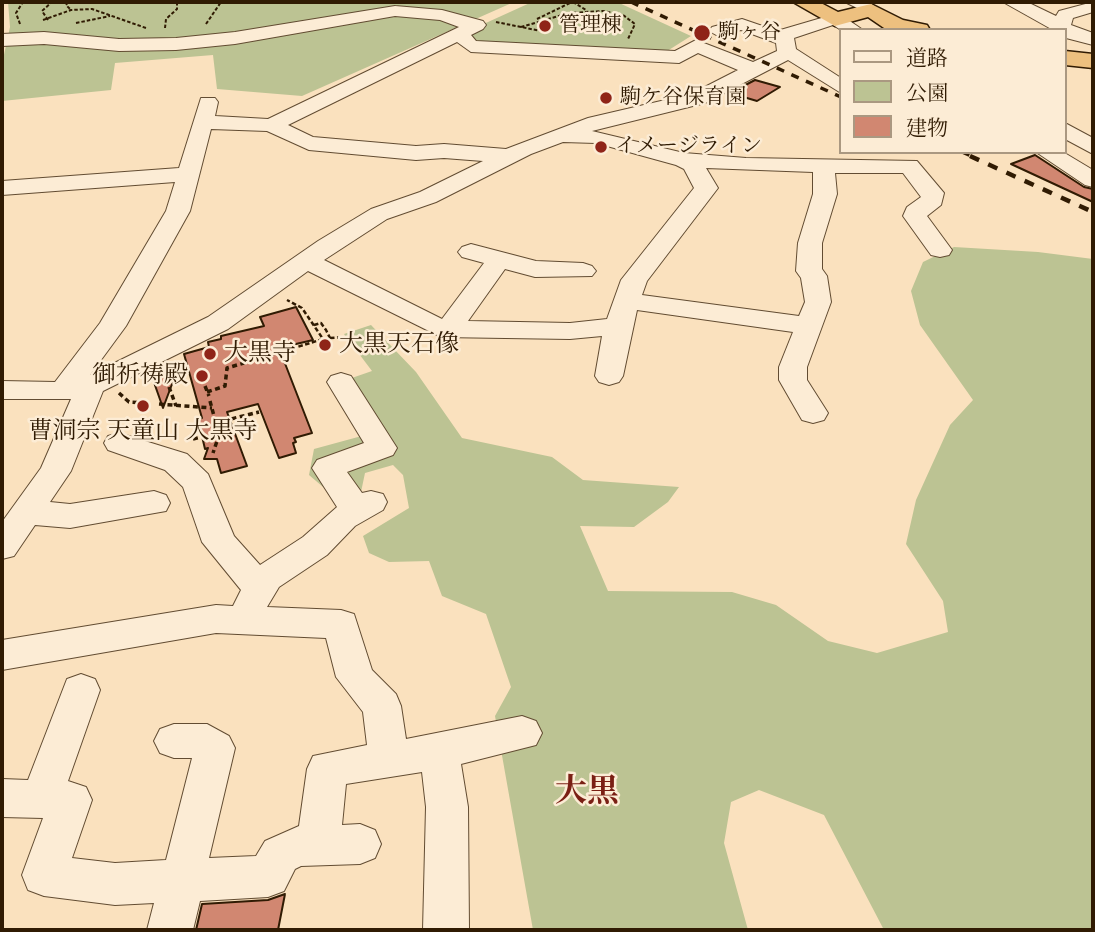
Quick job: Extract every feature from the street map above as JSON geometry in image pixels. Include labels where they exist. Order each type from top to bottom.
[{"type":"highway","points":[[804,2],[897,28]]},
{"type":"highway","points":[[1067,58],[1093,61]]},
{"type":"street","points":[[1012,2],[1035,11],[1060,28]]},
{"type":"street","points":[[1062,28],[1065,15],[1093,6]]},
{"type":"street","points":[[2,40],[44,38],[119,45],[176,44],[235,38],[395,11],[442,15],[479,24]]},
{"type":"street","points":[[787,45],[784,34],[854,15]]},
{"type":"street","points":[[718,31],[743,23],[776,37],[839,85]]},
{"type":"street","points":[[479,24],[471,46],[679,57],[696,46],[753,69]]},
{"type":"street","points":[[271,125],[479,24]]},
{"type":"street","points":[[1067,31],[1093,39]]},
{"type":"street","points":[[2,390],[90,390],[218,323],[360,223],[428,197],[509,156],[554,138],[620,115],[698,99],[753,69],[787,45]]},
{"type":"street","points":[[2,547],[55,471],[90,390],[96,350],[178,211],[206,112],[271,125],[309,142],[416,153],[444,151],[509,156]]},
{"type":"street","points":[[1067,130],[1093,148]]},
{"type":"street","points":[[554,138],[596,137],[684,160],[693,164],[706,188],[634,280],[622,313],[609,376]]},
{"type":"street","points":[[1058,159],[1093,155]]},
{"type":"street","points":[[684,160],[829,167],[913,159],[932,193],[933,200],[915,212],[915,216],[940,250]]},
{"type":"street","points":[[1058,159],[1093,180]]},
{"type":"street","points":[[813,413],[793,380],[793,367],[818,302],[814,276],[809,271],[810,243],[825,194],[824,170],[829,167]]},
{"type":"street","points":[[2,188],[189,173]]},
{"type":"street","points":[[471,252],[535,269],[583,271]]},
{"type":"street","points":[[448,329],[499,260]]},
{"type":"street","points":[[307,261],[448,329],[570,331],[622,313],[809,326]]},
{"type":"street","points":[[240,620],[267,578],[314,546],[343,518],[364,506],[328,468],[382,448],[341,382]]},
{"type":"street","points":[[119,443],[176,462],[197,482],[219,542],[259,587]]},
{"type":"street","points":[[26,512],[70,516],[154,503]]},
{"type":"street","points":[[2,655],[216,619],[341,624],[355,677],[382,706],[389,759]]},
{"type":"street","points":[[81,690],[22,799],[71,800],[44,875],[115,884],[268,876],[280,855],[296,846],[360,844]]},
{"type":"street","points":[[318,845],[327,769],[439,752],[522,733]]},
{"type":"street","points":[[170,930],[215,748],[207,741],[174,741]]},
{"type":"street","points":[[439,752],[447,807],[446,930]]},
{"type":"path","points":[[20,24],[16,13],[23,2]]},
{"type":"path","points":[[52,2],[42,14],[56,22]]},
{"type":"path","points":[[68,2],[66,5],[71,10],[92,9],[146,28]]},
{"type":"path","points":[[165,27],[166,19],[177,9],[177,2]]},
{"type":"path","points":[[204,29],[210,14],[220,2]]},
{"type":"path","points":[[521,27],[573,2],[586,10]]},
{"type":"path","points":[[537,19],[552,19],[586,10],[611,12],[635,24],[630,38],[621,42]]},
{"type":"path","points":[[72,23],[112,15]]},
{"type":"path","points":[[479,24],[521,27],[551,33]]},
{"type":"path","points":[[285,299],[302,308],[323,340]]},
{"type":"path","points":[[314,325],[321,323],[330,338]]},
{"type":"path","points":[[209,396],[225,386],[227,368],[330,338],[346,337]]},
{"type":"path","points":[[205,386],[218,433],[213,453]]},
{"type":"path","points":[[169,387],[176,406]]},
{"type":"path","points":[[90,390],[129,402],[147,404]]},
{"type":"path","points":[[159,404],[212,408]]},
{"type":"path","points":[[215,423],[259,412]]},
{"type":"path","points":[[193,439],[218,433]]},
{"type":"green space","points":[[8,2],[514,2],[302,96],[217,89],[213,55],[115,63],[111,90],[2,101],[2,64],[10,27]]},
{"type":"green space","points":[[532,2],[617,2],[691,36],[664,53],[477,44],[466,32]]},
{"type":"green space","points":[[954,247],[1038,252],[1093,259],[1093,930],[884,930],[824,815],[759,790],[731,802],[724,843],[748,930],[533,930],[495,716],[511,687],[486,614],[442,596],[429,561],[389,562],[369,553],[363,536],[409,508],[403,475],[393,465],[365,473],[361,492],[336,498],[309,475],[314,449],[380,431],[346,380],[372,371],[344,334],[371,325],[416,372],[462,438],[552,457],[583,480],[679,487],[668,502],[634,527],[580,526],[608,591],[732,592],[776,605],[828,641],[877,653],[948,632],[943,601],[906,544],[916,500],[950,425],[973,400],[920,325],[911,291],[923,262]]},
{"type":"building","points":[[755,80],[780,87],[757,101],[730,93]]},
{"type":"building","points":[[1035,155],[1084,187],[1093,189],[1093,202],[1011,164]]},
{"type":"building","points":[[296,307],[313,340],[279,348],[312,433],[294,438],[296,453],[279,458],[258,404],[227,412],[247,466],[221,473],[217,459],[204,459],[208,448],[205,449],[198,419],[202,418],[184,354],[209,347],[208,342],[221,339],[221,336],[264,326],[260,317]]},
{"type":"building","points":[[180,363],[163,408],[150,371]]},
{"type":"building","points":[[285,894],[278,930],[196,930],[202,904],[268,900]]},
{"type":"railway","points":[[631,2],[839,96]]},
{"type":"railway","points":[[967,154],[974,157]]},
{"type":"railway","points":[[970,156],[1093,212]]},
{"type":"place","name":"管理棟","points":[[545,26]]},
{"type":"place","name":"駒ヶ谷","points":[[702,33]]},
{"type":"place","name":"駒ケ谷保育園","points":[[606,98]]},
{"type":"place","name":"イメージライン","points":[[601,147]]},
{"type":"place","name":"大黒天石像","points":[[325,345]]},
{"type":"place","name":"大黒寺","points":[[210,354]]},
{"type":"place","name":"御祈祷殿","points":[[202,376]]},
{"type":"place","name":"曹洞宗 天童山 大黒寺","points":[[143,406]]},
{"type":"district","name":"大黒","points":[[587,794]]}]
